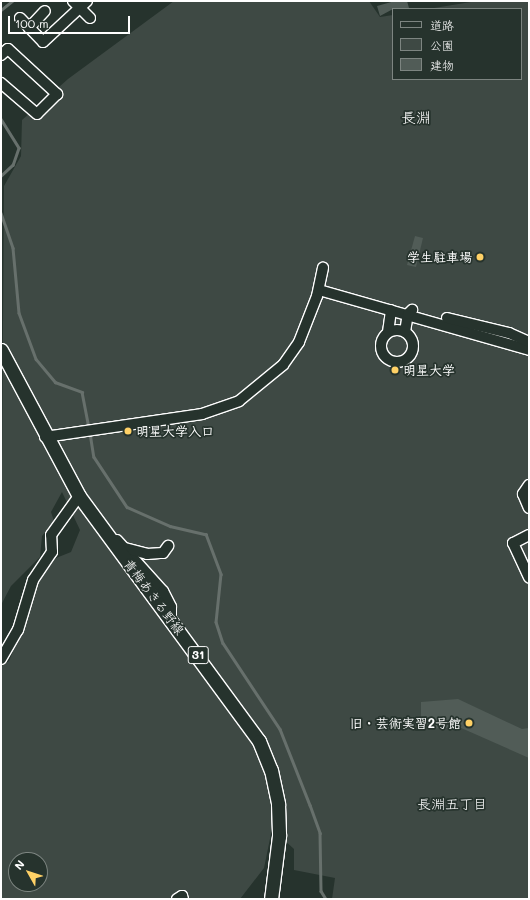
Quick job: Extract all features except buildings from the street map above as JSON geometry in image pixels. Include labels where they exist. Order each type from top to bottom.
[{"type":"main road","name":"青梅あきる野線","points":[[1,350],[45,437],[79,496],[250,725],[268,760],[278,804],[279,836],[271,899]]},
{"type":"street","points":[[20,18],[43,42],[80,3],[90,18]]},
{"type":"street","points":[[29,28],[45,11]]},
{"type":"street","points":[[1,55],[8,49],[57,94],[37,114],[1,83]]},
{"type":"street","points":[[45,437],[202,414],[239,401],[283,365],[299,342],[319,290],[323,268]]},
{"type":"street","points":[[319,290],[408,314],[529,350]]},
{"type":"street","points":[[405,332],[408,314],[413,309],[509,333],[529,342]]},
{"type":"street","points":[[388,332],[391,310]]},
{"type":"street","points":[[398,329],[405,332],[413,338],[414,347],[411,356],[395,362],[381,352],[382,337],[388,332],[398,329]]},
{"type":"street","points":[[529,485],[523,494],[529,508]]},
{"type":"street","points":[[1,659],[18,630],[32,580],[52,552],[51,535],[79,496]]},
{"type":"street","points":[[106,533],[112,535],[125,548],[163,591],[171,607],[171,618]]},
{"type":"street","points":[[529,535],[513,543],[529,578]]},
{"type":"street","points":[[125,548],[163,553],[168,546]]},
{"type":"street","points":[[177,899],[182,896],[183,899]]},
{"type":"green space","points":[[174,1],[369,1],[380,17],[392,15],[392,80],[522,80],[522,8],[434,8],[477,1],[529,1],[529,899],[332,899],[335,878],[294,870],[294,849],[272,829],[264,868],[240,899],[1,899],[1,666],[9,661],[22,629],[29,592],[51,560],[71,552],[80,530],[62,492],[51,512],[54,521],[42,536],[40,557],[11,586],[1,605],[4,186],[21,156],[22,120],[68,79]]},
{"type":"waterway","points":[[1,10],[12,1]]},
{"type":"waterway","points":[[1,119],[19,148],[13,165],[1,176]]},
{"type":"waterway","points":[[1,213],[13,248],[19,313],[36,359],[55,382],[82,392],[89,428]]},
{"type":"waterway","points":[[90,433],[94,457],[127,507],[170,526],[206,534],[221,574],[216,622],[223,643],[280,729],[320,833],[321,891],[326,899]]},
{"type":"place","name":"学生駐車場","points":[[480,257]]},
{"type":"place","name":"明星大学","points":[[395,370]]},
{"type":"place","name":"明星大学入口","points":[[128,431]]},
{"type":"place","name":"旧・芸術実習2号館","points":[[469,723]]},
{"type":"district","name":"長淵","points":[[416,118]]},
{"type":"district","name":"長淵五丁目","points":[[452,804]]}]
